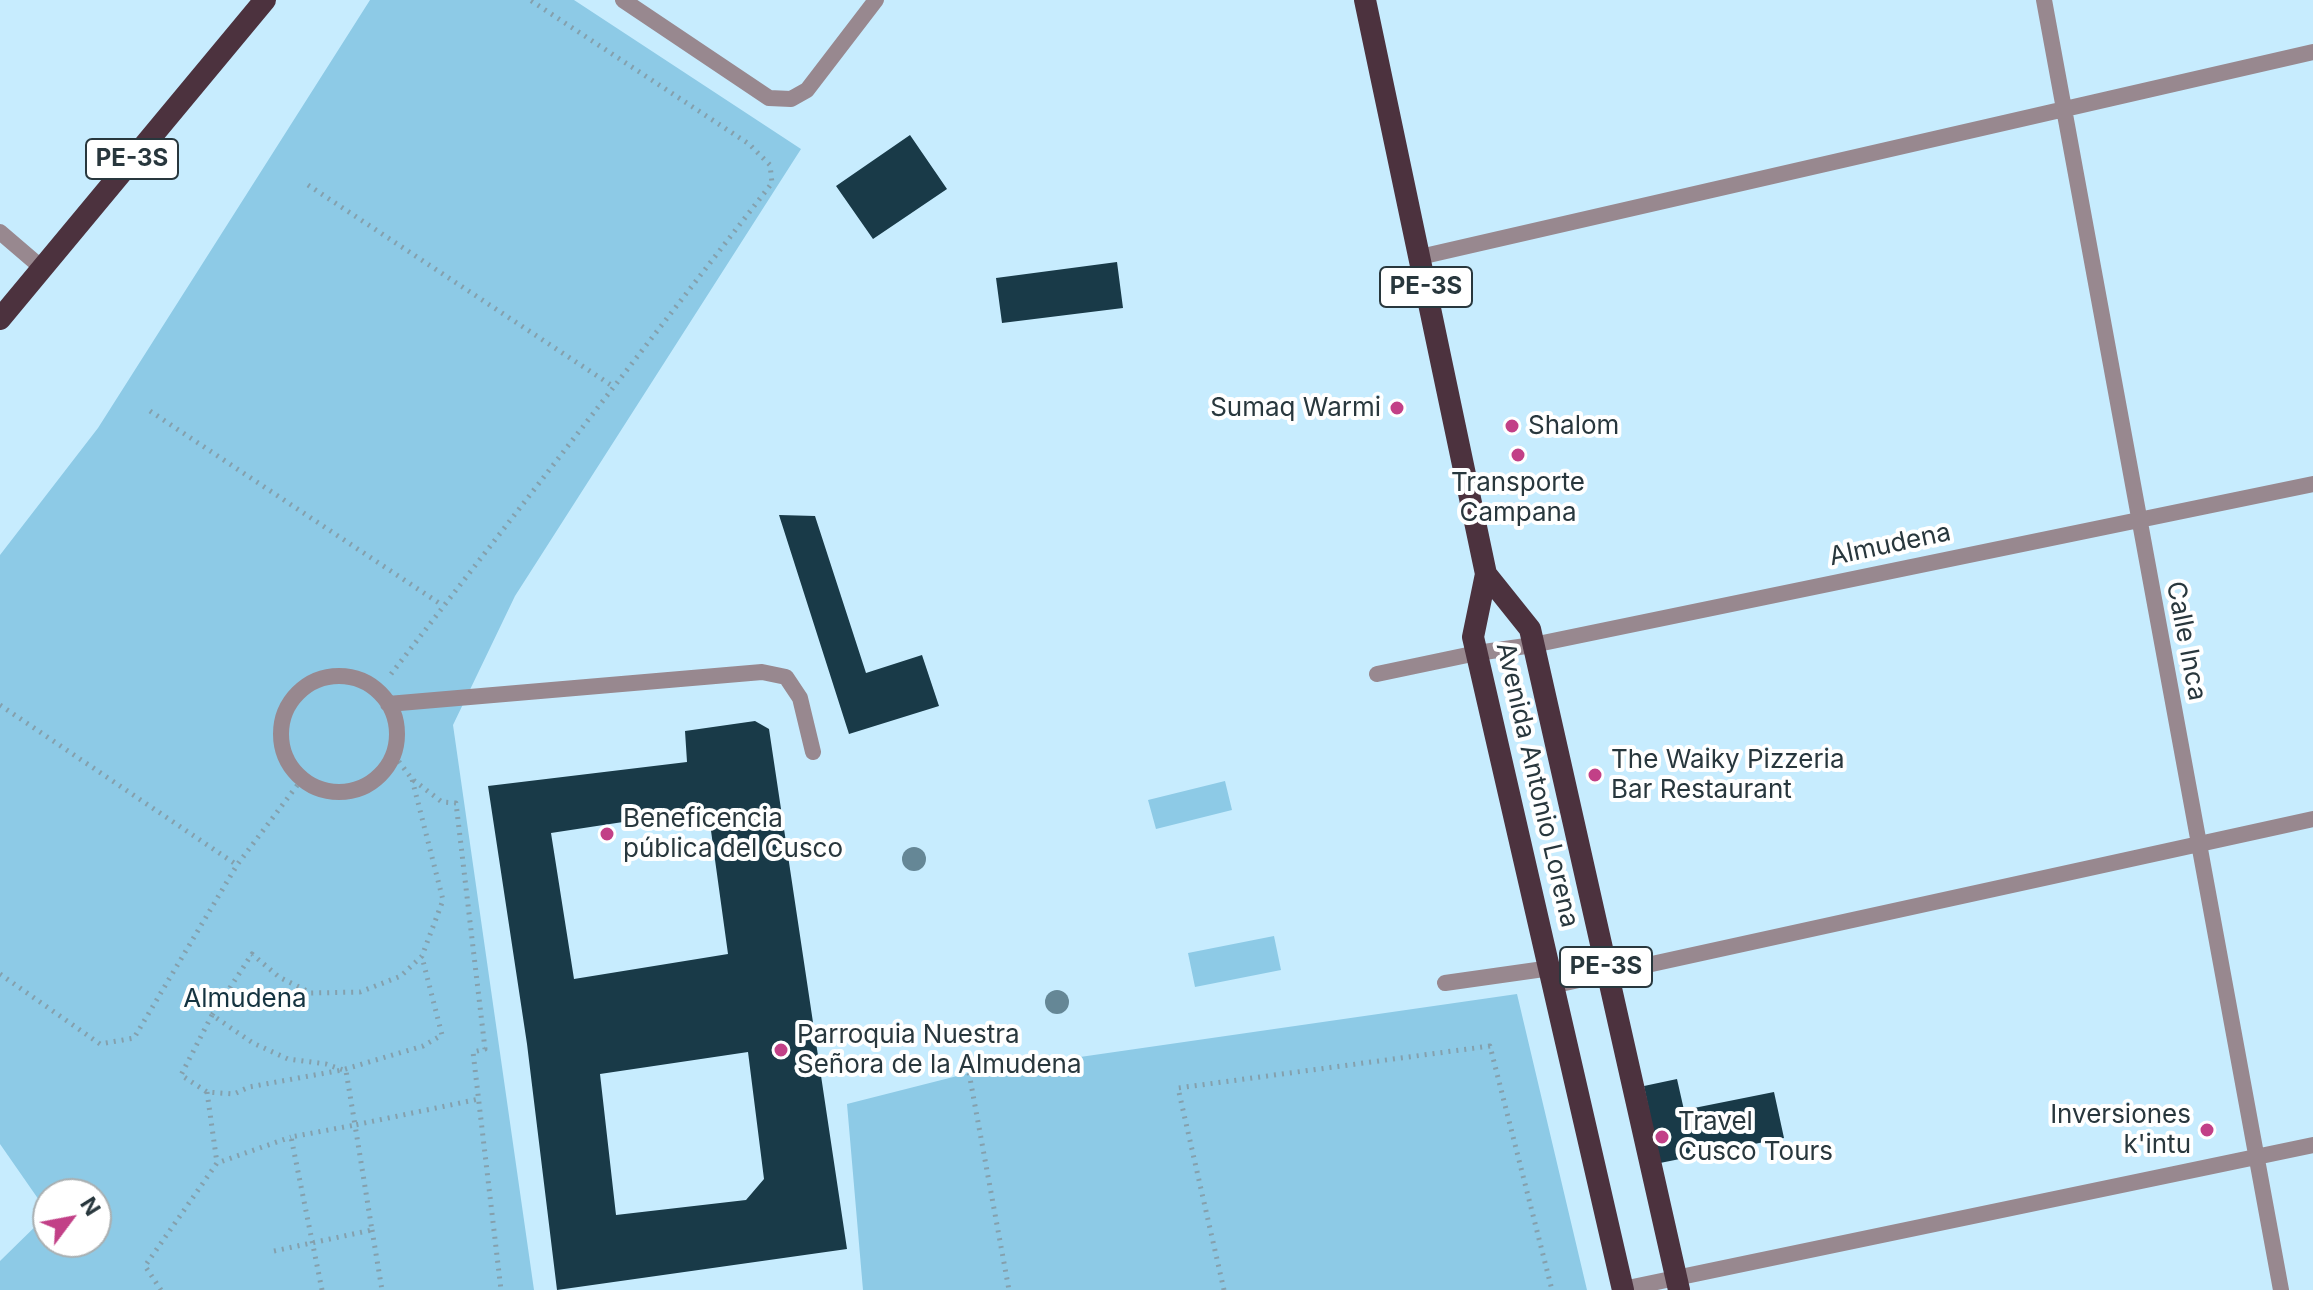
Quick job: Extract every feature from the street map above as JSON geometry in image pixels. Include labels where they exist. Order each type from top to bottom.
[{"type":"highway","name":"PE-3S","points":[[0,319],[265,0]]},
{"type":"highway","name":"Avenida Antonio Lorena","points":[[1365,0],[1486,574],[1473,637],[1554,977],[1623,1290]]},
{"type":"highway","name":"Avenida Antonio Lorena","points":[[1486,574],[1530,629],[1677,1283]]},
{"type":"street","points":[[623,0],[769,98],[791,99],[807,90],[876,0]]},
{"type":"street","name":"Calle Inca","points":[[2044,0],[2281,1290]]},
{"type":"street","points":[[1420,257],[2313,52]]},
{"type":"street","points":[[0,232],[42,268]]},
{"type":"street","name":"Almudena","points":[[1377,674],[1533,645],[2313,484]]},
{"type":"street","points":[[384,698],[762,672],[786,677],[800,698],[813,752]]},
{"type":"street","points":[[334,676],[358,678],[384,698],[399,737],[394,755],[374,780],[348,791],[317,789],[302,779],[281,744],[281,722],[292,699],[313,681],[334,676]]},
{"type":"street","points":[[1445,983],[1607,974],[2313,819]]},
{"type":"street","points":[[1623,1290],[1677,1283],[2313,1145]]},
{"type":"path","points":[[384,698],[442,605],[772,183],[770,165],[749,144],[530,0]]},
{"type":"path","points":[[308,185],[614,387]]},
{"type":"path","points":[[150,411],[442,605]]},
{"type":"path","points":[[0,705],[237,865]]},
{"type":"path","points":[[394,755],[412,779],[442,802],[456,803],[485,1049],[473,1052],[501,1290]]},
{"type":"path","points":[[0,974],[100,1044],[134,1038],[237,865],[302,779]]},
{"type":"path","points":[[412,779],[443,900],[422,956],[401,976],[360,992],[311,993],[279,977],[252,954],[212,1015],[181,1075],[207,1092],[234,1094],[249,1087],[342,1070],[423,1046],[442,1035],[422,956]]},
{"type":"path","points":[[212,1015],[253,1043],[288,1059],[326,1064],[346,1071],[382,1290]]},
{"type":"path","points":[[1224,1290],[1178,1088],[1490,1046],[1552,1290]]},
{"type":"path","points":[[969,1073],[1009,1290]]},
{"type":"path","points":[[207,1092],[217,1163]]},
{"type":"path","points":[[161,1290],[145,1266],[217,1163],[291,1137],[479,1099]]},
{"type":"path","points":[[291,1137],[322,1290]]},
{"type":"path","points":[[274,1251],[372,1230]]},
{"type":"green space","name":"Almudena","points":[[370,0],[574,0],[801,149],[515,596],[453,725],[534,1290],[0,1290],[0,1261],[32,1230],[32,1258],[112,1258],[112,1178],[32,1178],[32,1190],[0,1144],[0,555],[98,428]]},
{"type":"green space","points":[[1225,781],[1232,810],[1156,829],[1148,800]]},
{"type":"green space","points":[[1274,936],[1281,970],[1195,987],[1188,953]]},
{"type":"green space","points":[[1517,994],[1587,1290],[863,1290],[847,1104],[969,1073]]},
{"type":"building","points":[[910,135],[947,189],[873,239],[836,186]]},
{"type":"building","points":[[1117,262],[1123,308],[1002,323],[996,278]]},
{"type":"building","points":[[779,515],[815,516],[866,673],[922,655],[939,706],[849,734]]},
{"type":"building","points":[[755,721],[769,729],[847,1249],[557,1290],[527,1044],[488,786],[687,762],[685,731]],"holes":[[[708,809],[728,954],[574,979],[551,833]],[[748,1052],[764,1179],[746,1200],[616,1215],[600,1074]]]},
{"type":"building","points":[[1677,1079],[1684,1110],[1774,1092],[1784,1138],[1660,1163],[1644,1086]]},
{"type":"place","name":"Sumaq Warmi","points":[[1397,408]]},
{"type":"place","name":"Shalom","points":[[1512,426]]},
{"type":"place","name":"Transporte Campana","points":[[1518,455]]},
{"type":"place","name":"The Waiky Pizzeria Bar Restaurant","points":[[1595,775]]},
{"type":"place","name":"Beneficencia pública del Cusco","points":[[607,834]]},
{"type":"place","name":"Parroquia Nuestra Señora de la Almudena","points":[[781,1050]]},
{"type":"place","name":"Inversiones k'intu","points":[[2207,1130]]},
{"type":"place","name":"Travel Cusco Tours","points":[[1662,1137]]}]
